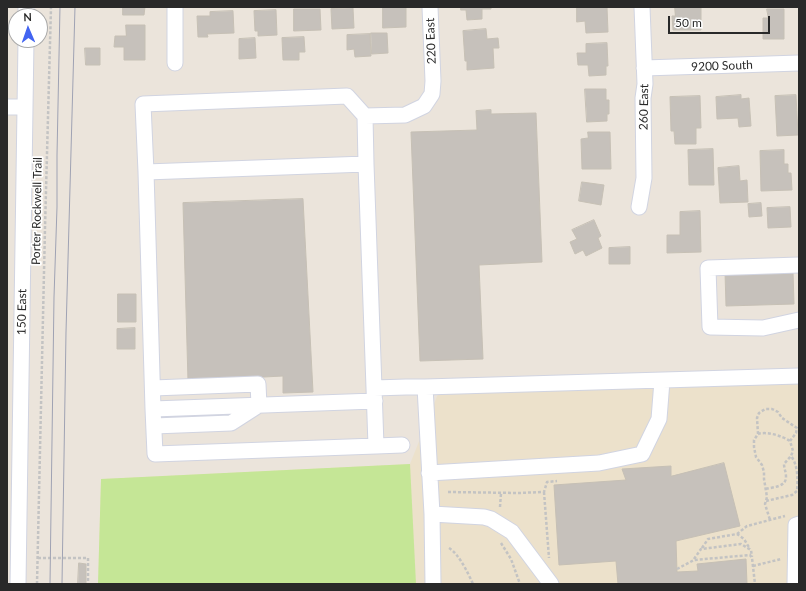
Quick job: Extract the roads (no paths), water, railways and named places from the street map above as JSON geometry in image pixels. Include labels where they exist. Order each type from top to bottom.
[{"type":"street","points":[[175,63],[176,7]]},
{"type":"street","name":"220 East","points":[[365,116],[405,115],[424,106],[432,94],[430,7]]},
{"type":"street","name":"260 East","points":[[638,207],[644,178],[643,98],[645,84],[642,7]]},
{"type":"street","name":"150 East","points":[[18,584],[14,408],[26,48]]},
{"type":"street","name":"9200 South","points":[[644,68],[799,63]]},
{"type":"street","points":[[376,446],[365,116],[347,96],[143,104],[155,454],[376,446],[402,445]]},
{"type":"street","points":[[7,107],[24,108]]},
{"type":"street","points":[[146,172],[366,164]]},
{"type":"street","points":[[799,265],[708,268],[710,327],[763,328],[799,320]]},
{"type":"street","points":[[153,408],[259,405],[374,394],[406,387],[425,388],[799,376]]},
{"type":"street","points":[[429,473],[599,463],[642,454],[659,419],[662,381]]},
{"type":"street","points":[[153,388],[258,384],[259,405]]},
{"type":"street","points":[[425,388],[432,514],[433,584]]},
{"type":"street","points":[[154,426],[231,423],[259,405]]},
{"type":"street","points":[[432,514],[484,517],[491,519],[512,532],[551,584]]},
{"type":"street","points":[[795,584],[796,525],[799,524]]},
{"type":"tram line","points":[[50,584],[60,7]]},
{"type":"tram line","points":[[62,584],[66,332],[75,7]]}]
